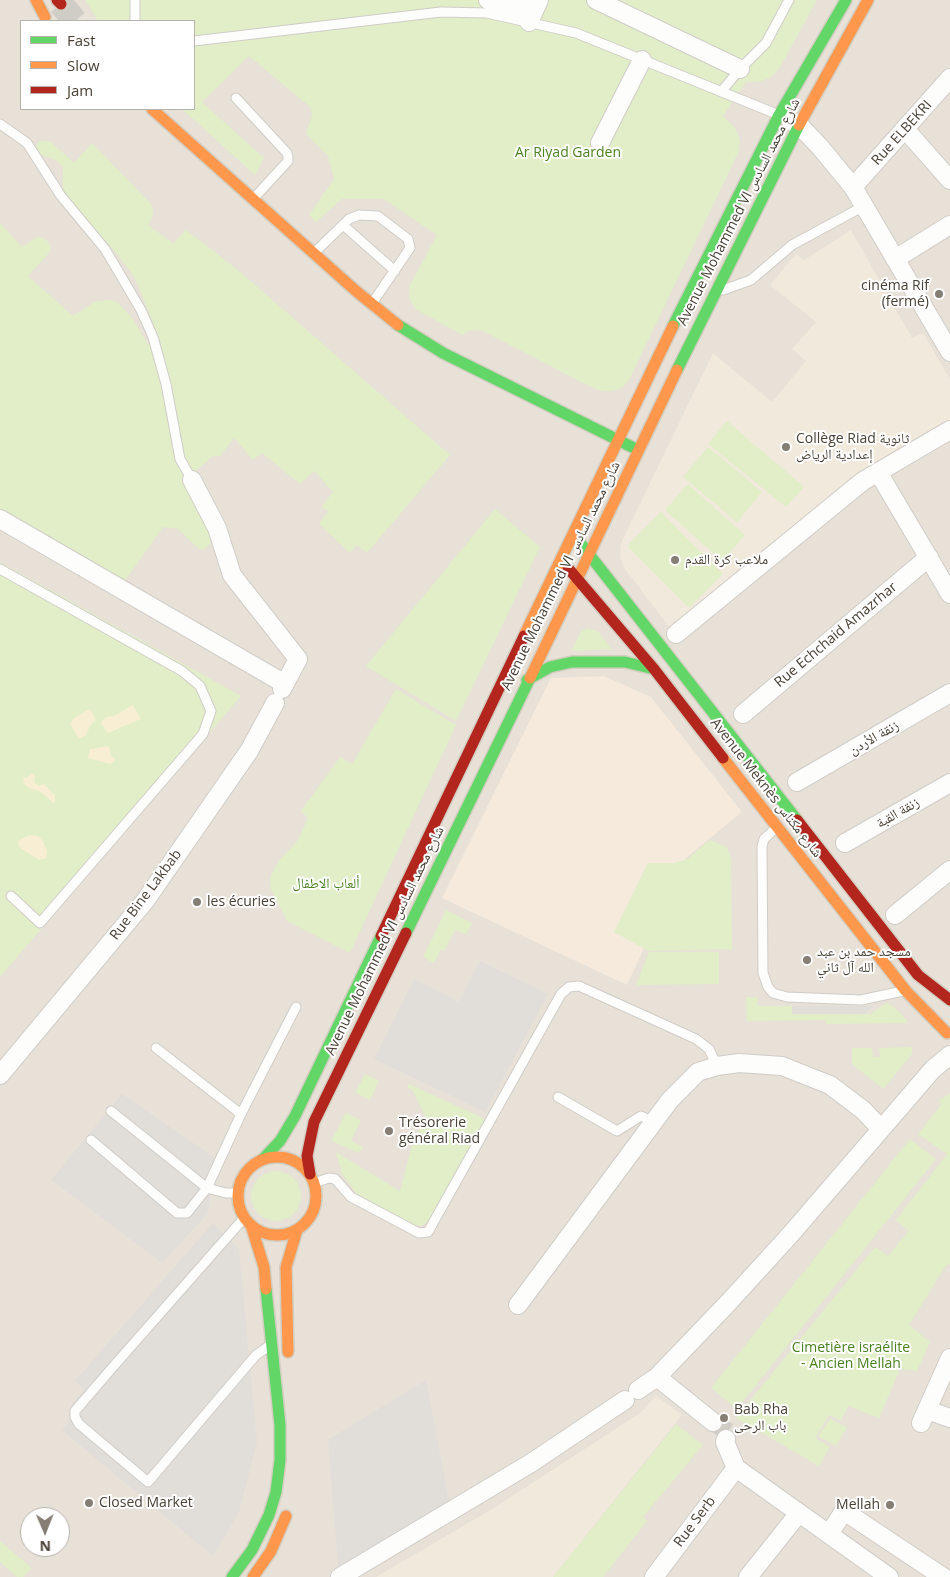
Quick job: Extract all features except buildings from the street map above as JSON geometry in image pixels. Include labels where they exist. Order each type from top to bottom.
[{"type":"main road","points":[[36,0],[45,17]]},
{"type":"main road","name":"Avenue Mohammed VI شارع محمد السادس","points":[[263,1160],[280,1141],[295,1116],[618,440],[779,115],[846,0]]},
{"type":"main road","name":"Avenue Mohammed VI شارع محمد السادس","points":[[312,1179],[307,1156],[314,1122],[716,292],[799,124],[868,0]]},
{"type":"main road","points":[[153,110],[372,304],[404,330],[443,353],[639,450]]},
{"type":"main road","name":"Avenue Meknès شارع مكناس","points":[[573,534],[918,975],[950,1000]]},
{"type":"main road","name":"Avenue Meknès شارع مكناس","points":[[561,560],[654,669],[906,991],[949,1035]]},
{"type":"main road","points":[[527,680],[550,667],[572,662],[609,660],[641,664],[654,669]]},
{"type":"main road","points":[[948,1016],[945,1025],[949,1035]]},
{"type":"main road","points":[[232,1577],[252,1550],[269,1515],[276,1492],[280,1460],[280,1425],[264,1267],[238,1200],[238,1192],[246,1172],[263,1160],[276,1157],[289,1159],[301,1165],[312,1179],[317,1193],[315,1206],[310,1218],[297,1230],[286,1234],[273,1235],[262,1232],[248,1222]]},
{"type":"main road","points":[[289,1360],[285,1308],[286,1267],[297,1230]]},
{"type":"main road","points":[[253,1577],[272,1551],[289,1504]]},
{"type":"street","points":[[486,4],[511,9],[524,7],[537,0]]},
{"type":"street","points":[[529,22],[537,0]]},
{"type":"street","points":[[596,0],[740,68]]},
{"type":"street","points":[[600,143],[642,60]]},
{"type":"street","name":"Rue ELBEKRI","points":[[853,187],[950,78]]},
{"type":"street","points":[[779,115],[799,124],[853,187],[950,352]]},
{"type":"street","points":[[905,129],[950,180]]},
{"type":"street","points":[[895,260],[950,225]]},
{"type":"street","points":[[676,634],[863,481],[950,430]]},
{"type":"street","points":[[878,472],[950,594]]},
{"type":"street","name":"Rue Bine Lakbab","points":[[0,1075],[145,901],[248,751],[298,659],[232,575],[217,528],[192,480]]},
{"type":"street","points":[[0,519],[281,692]]},
{"type":"street","name":"Rue Echchaid Amazrhar","points":[[743,714],[929,557]]},
{"type":"street","points":[[593,596],[606,576]]},
{"type":"street","name":"زنقة الأردن","points":[[797,782],[950,693]]},
{"type":"street","name":"زنقة القبة","points":[[845,843],[950,783]]},
{"type":"street","points":[[895,914],[950,870]]},
{"type":"street","points":[[934,1069],[937,1056],[949,1035]]},
{"type":"street","points":[[340,1577],[531,1463],[657,1377],[790,1235],[934,1069],[950,1054]]},
{"type":"street","points":[[518,1305],[670,1100],[698,1072],[717,1066],[739,1063],[782,1066],[809,1075],[847,1096],[881,1129]]},
{"type":"street","points":[[950,1358],[924,1416],[950,1418]]},
{"type":"street","points":[[657,1377],[713,1422]]},
{"type":"street","points":[[726,1438],[724,1442],[736,1468],[829,1534],[879,1574]]},
{"type":"street","name":"Rue Serb","points":[[654,1577],[736,1468]]},
{"type":"street","points":[[829,1534],[844,1511],[942,1577]]},
{"type":"street","points":[[748,1577],[799,1512]]},
{"type":"lane","points":[[135,0],[135,20]]},
{"type":"lane","points":[[721,92],[740,68],[766,43],[789,0]]},
{"type":"lane","points":[[195,41],[441,12],[486,4],[529,22],[576,33],[779,115]]},
{"type":"lane","points":[[236,98],[287,153],[288,157],[288,161],[254,198]]},
{"type":"lane","points":[[0,124],[27,143],[61,196],[105,249],[141,310],[153,337],[166,384],[180,459],[192,480]]},
{"type":"lane","points":[[716,292],[751,280],[792,245],[864,206]]},
{"type":"lane","points":[[314,253],[354,216],[374,215],[408,239],[410,248],[372,304]]},
{"type":"lane","points":[[343,225],[395,271]]},
{"type":"lane","points":[[0,569],[182,672],[200,686],[211,712],[203,734],[40,923],[11,896]]},
{"type":"lane","points":[[792,816],[764,839],[762,847],[763,973],[768,988],[780,996],[861,1000],[906,991]]},
{"type":"lane","points":[[312,1179],[335,1179],[351,1197],[419,1233],[428,1232],[561,994],[569,987],[579,986],[696,1039],[709,1049],[717,1066]]},
{"type":"lane","points":[[91,1140],[177,1213],[187,1213],[207,1188],[296,1007]]},
{"type":"lane","points":[[156,1048],[242,1114]]},
{"type":"lane","points":[[558,1097],[616,1131],[642,1116],[654,1122]]},
{"type":"lane","points":[[112,1111],[207,1188],[226,1193],[238,1192]]},
{"type":"lane","points":[[248,1222],[227,1237],[101,1380],[75,1411],[75,1417],[79,1424],[148,1482],[256,1355],[271,1345]]},
{"type":"shaded area","points":[[0,0],[950,0],[950,1577],[0,1577]]},
{"type":"shaded area","name":"Collège Riad ثانوية إعدادية الرياض","points":[[851,230],[912,338],[923,333],[950,379],[950,421],[860,474],[766,547],[670,628],[625,569],[620,558],[621,543],[713,353],[772,402],[806,361],[792,349],[816,322],[770,285],[796,254],[804,260]]},
{"type":"shaded area","points":[[604,676],[651,697],[742,812],[686,858],[627,985],[442,898],[551,678]]},
{"type":"shaded area","points":[[480,961],[548,994],[485,1112],[374,1059],[414,979],[459,1002]]},
{"type":"shaded area","points":[[792,1006],[874,1006],[864,1014],[792,1014]]},
{"type":"shaded area","points":[[122,1094],[215,1158],[208,1213],[162,1263],[51,1180]]},
{"type":"shaded area","points":[[213,1223],[239,1249],[257,1442],[239,1512],[213,1556],[62,1430],[69,1421],[70,1406],[84,1389],[75,1381]]},
{"type":"shaded area","points":[[426,1380],[451,1511],[339,1577],[328,1440]]},
{"type":"shaded area","points":[[656,1396],[682,1415],[553,1577],[376,1577],[494,1508],[640,1413]]},
{"type":"green space","name":"Ar Riyad Garden","points":[[85,0],[817,0],[779,69],[770,78],[758,82],[746,82],[723,116],[735,128],[740,140],[739,151],[629,380],[623,387],[613,391],[593,388],[481,330],[468,331],[462,335],[417,310],[412,304],[409,295],[410,285],[437,235],[384,199],[342,199],[316,222],[309,215],[334,179],[328,156],[306,134],[312,115],[310,107],[249,56],[202,102],[264,158],[255,175],[183,110],[195,110],[195,20],[97,20]]},
{"type":"green space","points":[[39,141],[50,141],[74,163],[92,143],[152,205],[153,216],[148,225],[173,243],[186,230],[238,270],[450,455],[367,553],[357,545],[350,553],[319,524],[328,511],[321,507],[333,492],[314,471],[300,484],[262,453],[253,460],[234,438],[220,456],[213,456],[184,481],[213,535],[210,543],[205,549],[199,549],[178,529],[163,527],[122,585],[0,509],[0,223],[22,247],[39,236],[49,242],[51,248],[49,253],[28,276],[73,316],[96,301],[112,300],[118,303],[133,319],[148,345],[161,343],[135,278],[117,254],[63,194],[63,167],[56,160],[38,154],[36,146]]},
{"type":"green space","points":[[727,421],[804,487],[786,507],[708,444]]},
{"type":"green space","points":[[708,447],[762,492],[737,522],[683,477]]},
{"type":"green space","points":[[688,484],[745,535],[722,561],[665,510]]},
{"type":"green space","points":[[495,509],[540,547],[456,721],[366,666]]},
{"type":"green space","name":"ملاعب كرة القدم","points":[[661,512],[723,574],[689,608],[627,546]]},
{"type":"green space","points":[[0,562],[241,696],[0,977]]},
{"type":"green space","points":[[587,628],[598,631],[611,649],[571,651],[581,632]]},
{"type":"green space","name":"ألعاب الاطفال","points":[[396,689],[456,725],[350,953],[287,921],[270,887],[271,875],[281,858],[298,840],[308,818],[301,811],[340,757],[352,764]]},
{"type":"green space","points":[[710,840],[727,847],[731,859],[732,949],[649,951],[614,932],[648,863],[674,863],[687,859]]},
{"type":"green space","points":[[446,910],[472,923],[466,934],[455,930],[444,951],[440,950],[434,963],[423,957]]},
{"type":"green space","points":[[649,952],[719,952],[719,984],[636,985]]},
{"type":"green space","points":[[746,997],[757,997],[758,1006],[792,1006],[793,1014],[871,1014],[887,1002],[902,1014],[908,1023],[826,1024],[825,1020],[747,1021]]},
{"type":"green space","points":[[912,1047],[912,1054],[883,1089],[852,1064],[852,1048],[872,1048],[873,1057],[880,1057],[879,1048]]},
{"type":"green space","points":[[365,1074],[379,1081],[370,1100],[355,1093]]},
{"type":"green space","points":[[409,1084],[485,1119],[432,1219],[421,1226],[412,1224],[357,1194],[342,1174],[336,1152],[400,1191],[411,1149],[425,1116],[413,1091],[407,1087]]},
{"type":"green space","name":"Cimetière israélite - Ancien Mellah","points":[[950,1093],[950,1266],[947,1264],[909,1325],[930,1342],[917,1371],[900,1369],[879,1418],[848,1406],[841,1420],[829,1415],[815,1438],[830,1447],[819,1466],[736,1418],[875,1247],[888,1256],[909,1231],[896,1220],[947,1154],[918,1134],[941,1105],[939,1101]]},
{"type":"green space","points":[[346,1113],[361,1120],[351,1141],[363,1147],[359,1153],[331,1141]]},
{"type":"green space","points":[[910,1139],[936,1159],[737,1409],[711,1388]]},
{"type":"green space","points":[[276,1171],[285,1173],[296,1182],[301,1196],[299,1205],[290,1216],[276,1221],[267,1219],[256,1210],[251,1196],[253,1187],[262,1176]]},
{"type":"green space","points":[[830,1419],[847,1427],[836,1446],[818,1436]]},
{"type":"green space","points":[[676,1424],[703,1445],[643,1517],[647,1521],[603,1577],[553,1577]]},
{"type":"green space","points":[[0,1541],[32,1568],[23,1577],[17,1577],[0,1562]]},
{"type":"sand","points":[[133,705],[141,719],[108,733],[105,730],[101,722],[106,717],[114,716]]},
{"type":"sand","points":[[90,709],[96,719],[86,735],[79,738],[70,724],[74,718]]},
{"type":"sand","points":[[109,746],[111,756],[115,758],[115,761],[110,764],[88,758],[90,749]]},
{"type":"sand","points":[[31,773],[35,776],[34,781],[36,784],[39,786],[44,784],[55,795],[55,804],[41,792],[24,784],[23,777],[27,778]]},
{"type":"sand","points":[[30,835],[38,836],[43,841],[47,851],[46,858],[39,860],[19,847],[18,841]]},
{"type":"tunnel","points":[[61,4],[74,20]]},
{"type":"tunnel","points":[[713,1422],[730,1433],[726,1439]]},
{"type":"traffic: fast","points":[[673,326],[779,115],[846,0]]},
{"type":"traffic: fast","points":[[677,370],[799,125]]},
{"type":"traffic: fast","points":[[398,325],[443,353],[632,447]]},
{"type":"traffic: fast","points":[[581,544],[797,820]]},
{"type":"traffic: fast","points":[[527,680],[550,667],[572,662],[625,662],[654,669]]},
{"type":"traffic: fast","points":[[406,933],[530,678]]},
{"type":"traffic: fast","points":[[263,1159],[280,1141],[295,1116],[381,936]]},
{"type":"traffic: fast","points":[[232,1577],[252,1550],[269,1515],[276,1492],[280,1460],[280,1425],[266,1289]]},
{"type":"traffic: slow","points":[[36,0],[45,17]]},
{"type":"traffic: slow","points":[[799,125],[868,0]]},
{"type":"traffic: slow","points":[[153,110],[356,291],[398,325]]},
{"type":"traffic: slow","points":[[524,636],[673,326]]},
{"type":"traffic: slow","points":[[530,678],[677,370]]},
{"type":"traffic: slow","points":[[723,758],[906,991],[947,1033]]},
{"type":"traffic: slow","points":[[277,1157],[292,1160],[305,1168],[313,1181],[316,1196],[313,1211],[305,1224],[292,1232],[277,1235],[262,1232],[249,1224],[241,1211],[238,1196],[241,1181],[249,1168],[262,1160],[277,1157]]},
{"type":"traffic: slow","points":[[251,1225],[264,1267],[266,1289]]},
{"type":"traffic: slow","points":[[288,1352],[286,1267],[297,1230]]},
{"type":"traffic: slow","points":[[253,1577],[271,1551],[286,1516]]},
{"type":"traffic: jam","points":[[57,0],[61,4]]},
{"type":"traffic: jam","points":[[568,568],[654,669],[723,758]]},
{"type":"traffic: jam","points":[[381,936],[524,636]]},
{"type":"traffic: jam","points":[[797,820],[918,975],[950,1000]]},
{"type":"traffic: jam","points":[[310,1174],[307,1156],[314,1122],[406,933]]},
{"type":"place","name":"cinéma Rif (fermé)","points":[[939,294]]},
{"type":"place","name":"Collège Riad ثانوية إعدادية الرياض","points":[[786,447]]},
{"type":"place","name":"ملاعب كرة القدم","points":[[675,560]]},
{"type":"place","name":"les écuries","points":[[197,902]]},
{"type":"place","name":"مسجد حمد بن عبد الله آل ثاني","points":[[807,960]]},
{"type":"place","name":"Trésorerie général Riad","points":[[389,1131]]},
{"type":"place","name":"Bab Rha باب الرحى","points":[[724,1418]]},
{"type":"place","name":"Closed Market","points":[[89,1503]]},
{"type":"place","name":"Mellah","points":[[890,1505]]}]
